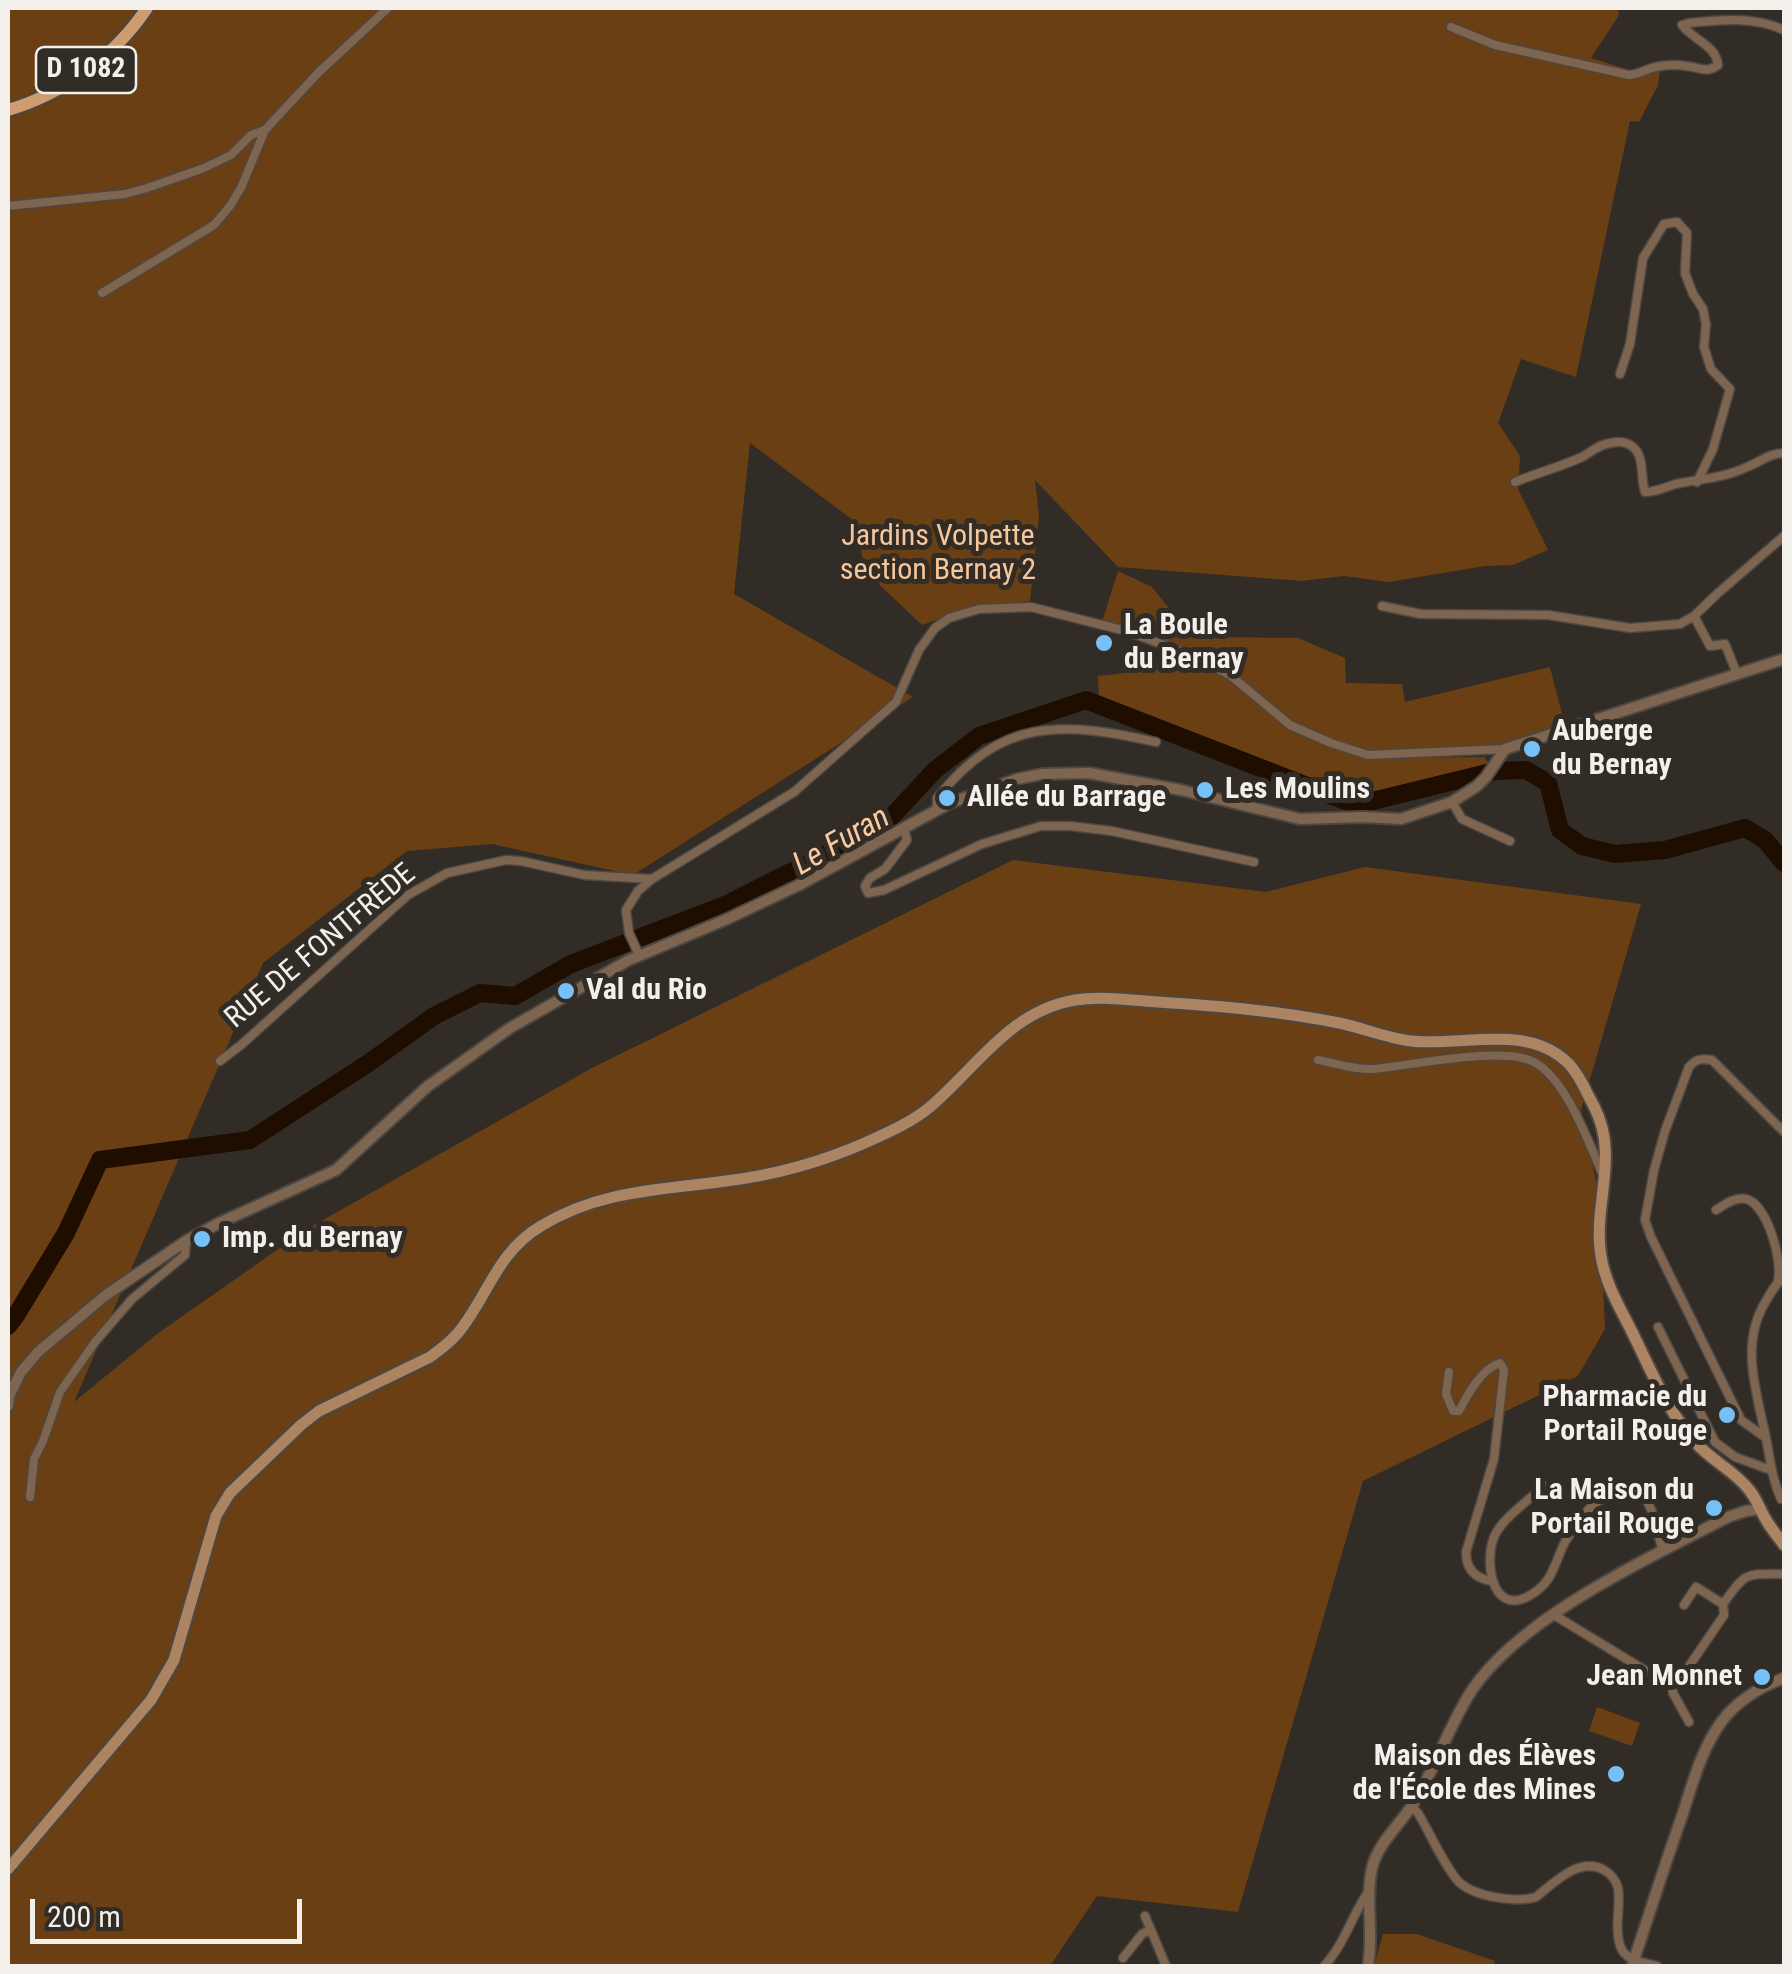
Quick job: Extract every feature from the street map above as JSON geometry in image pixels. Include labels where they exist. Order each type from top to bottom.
[{"type":"main road","name":"D 1082","points":[[8,110],[40,98],[78,76],[118,43],[147,8]]},
{"type":"main road","points":[[8,1869],[152,1700],[174,1660],[216,1516],[230,1493],[319,1411],[446,1346],[518,1242],[543,1224],[601,1200],[651,1188],[776,1173],[859,1145],[909,1122],[930,1107],[1015,1025],[1042,1010],[1076,1000],[1232,1006],[1338,1023],[1411,1040],[1515,1039],[1536,1043],[1556,1053],[1582,1081],[1604,1136],[1600,1255],[1609,1284],[1680,1423],[1708,1455],[1751,1492],[1784,1545]]},
{"type":"street","points":[[102,294],[214,225],[241,188],[265,130],[318,72],[388,8]]},
{"type":"street","points":[[1451,27],[1495,46],[1628,75],[1662,66],[1712,70],[1718,65],[1718,58],[1682,26],[1689,22],[1744,18],[1784,30]]},
{"type":"street","points":[[8,206],[125,194],[147,188],[218,161],[265,130]]},
{"type":"street","points":[[1620,374],[1630,344],[1643,258],[1664,224],[1677,222],[1686,234],[1685,273],[1703,309],[1704,347],[1711,369],[1730,389],[1713,450],[1697,482]]},
{"type":"street","points":[[1515,482],[1616,442],[1636,448],[1645,492],[1716,478],[1780,453],[1784,466]]},
{"type":"street","points":[[1382,606],[1421,614],[1548,615],[1630,628],[1680,624],[1784,536]]},
{"type":"street","points":[[638,953],[629,933],[626,910],[638,892],[794,792],[896,702],[919,650],[935,628],[948,618],[980,609],[1031,607],[1126,631],[1190,654],[1230,675],[1290,725],[1368,755],[1505,748],[1784,658]]},
{"type":"street","points":[[1694,616],[1710,646],[1726,644],[1737,674]]},
{"type":"street","points":[[937,810],[936,798],[979,754],[1022,733],[1070,728],[1156,742]]},
{"type":"street","points":[[8,1406],[21,1372],[58,1334],[106,1295],[186,1241],[336,1170],[449,1070],[510,1028],[638,953],[770,899],[982,790],[1017,779],[1088,773],[1181,790],[1300,819],[1401,819],[1452,802],[1477,786],[1505,748]]},
{"type":"street","points":[[1452,802],[1462,820],[1510,841]]},
{"type":"street","points":[[904,829],[907,840],[884,869],[870,878],[865,886],[868,893],[884,890],[982,844],[1041,826],[1112,831],[1254,862]]},
{"type":"street","name":"RUE DE FONTFRÈDE","points":[[220,1060],[408,895],[447,873],[506,860],[584,875],[652,880]]},
{"type":"street","points":[[1318,1060],[1368,1069],[1452,1058],[1516,1056],[1536,1063],[1564,1093],[1604,1178]]},
{"type":"street","points":[[1766,1438],[1741,1420],[1645,1220],[1665,1130],[1695,1060],[1712,1060],[1784,1132]]},
{"type":"street","points":[[1368,1966],[1372,1944],[1371,1871],[1376,1857],[1412,1807],[1474,1688],[1508,1650],[1554,1614],[1604,1583],[1728,1517],[1783,1498],[1771,1470],[1751,1372],[1752,1339],[1760,1310],[1781,1279],[1781,1270],[1772,1236],[1758,1206],[1747,1199],[1736,1199],[1716,1210]]},
{"type":"street","points":[[30,1497],[34,1459],[60,1392],[132,1299],[185,1255],[186,1241]]},
{"type":"street","points":[[1658,1327],[1715,1442],[1735,1457],[1771,1470]]},
{"type":"street","points":[[1449,1372],[1446,1394],[1453,1411],[1459,1411],[1492,1365],[1500,1363],[1504,1370],[1494,1459],[1466,1552],[1471,1572],[1491,1581]]},
{"type":"street","points":[[1544,1486],[1496,1534],[1491,1547],[1491,1581],[1500,1596],[1520,1600],[1548,1581],[1564,1544],[1603,1496],[1629,1490],[1638,1492],[1652,1510],[1663,1551]]},
{"type":"street","points":[[1672,1684],[1724,1615],[1723,1604],[1740,1579],[1747,1574],[1784,1574]]},
{"type":"street","points":[[1684,1605],[1696,1587],[1723,1604]]},
{"type":"street","points":[[1554,1614],[1672,1684]]},
{"type":"street","points":[[1633,1963],[1710,1739],[1742,1701],[1784,1678]]},
{"type":"street","points":[[1672,1684],[1689,1722]]},
{"type":"street","points":[[1412,1807],[1460,1882],[1502,1899],[1536,1896],[1578,1867],[1596,1866],[1609,1872],[1618,1890],[1620,1948],[1633,1963],[1657,1966]]},
{"type":"street","points":[[1324,1966],[1342,1943],[1370,1889]]},
{"type":"street","points":[[1145,1916],[1166,1966]]},
{"type":"street","points":[[1123,1958],[1150,1930]]},
{"type":"green space","name":"Jardins Volpette section Bernay 2","points":[[8,8],[1617,8],[1619,15],[1591,58],[1633,71],[1660,69],[1658,85],[1639,122],[1630,121],[1576,377],[1521,359],[1498,423],[1520,456],[1518,489],[1548,550],[1513,565],[1389,582],[1344,576],[1302,581],[1118,567],[1035,480],[1039,515],[1030,601],[974,607],[922,625],[866,572],[854,521],[750,443],[734,594],[913,697],[633,875],[492,844],[407,851],[263,963],[74,1402],[157,1334],[307,1229],[592,1068],[1013,860],[1266,892],[1365,867],[1641,904],[1581,1110],[1599,1195],[1605,1329],[1578,1376],[1363,1481],[1238,1912],[1097,1896],[1050,1966],[8,1966]]},
{"type":"green space","points":[[1118,571],[1152,587],[1176,617],[1210,637],[1298,638],[1345,658],[1346,683],[1402,684],[1405,702],[1550,667],[1565,726],[1505,745],[1448,750],[1371,750],[1335,740],[1290,721],[1221,665],[1162,638],[1102,622]]},
{"type":"green space","points":[[1193,658],[1222,673],[1294,732],[1338,750],[1370,758],[1485,757],[1488,763],[1486,767],[1353,800],[1174,726],[1099,701],[1098,676],[1134,672],[1134,665]]},
{"type":"green space","points":[[1597,1707],[1640,1723],[1632,1746],[1589,1731]]},
{"type":"green space","points":[[1383,1934],[1417,1934],[1495,1961],[1493,1966],[1374,1966]]},
{"type":"waterway","name":"Le Furan","points":[[8,1326],[66,1233],[100,1160],[250,1140],[434,1016],[480,993],[515,996],[571,964],[725,905],[884,825],[935,770],[979,736],[1086,700],[1356,805],[1495,771],[1526,770],[1548,783],[1560,830],[1582,846],[1615,854],[1665,850],[1745,828],[1765,840],[1784,863]]},
{"type":"place","name":"La Boule du Bernay","points":[[1104,643]]},
{"type":"place","name":"Auberge du Bernay","points":[[1532,749]]},
{"type":"place","name":"Les Moulins","points":[[1205,790]]},
{"type":"place","name":"Allée du Barrage","points":[[947,798]]},
{"type":"place","name":"Val du Rio","points":[[566,991]]},
{"type":"place","name":"Imp. du Bernay","points":[[202,1239]]},
{"type":"place","name":"Pharmacie du Portail Rouge","points":[[1727,1415]]},
{"type":"place","name":"La Maison du Portail Rouge","points":[[1714,1508]]},
{"type":"place","name":"Jean Monnet","points":[[1762,1677]]},
{"type":"place","name":"Maison des Élèves de l'École des Mines","points":[[1616,1774]]}]
